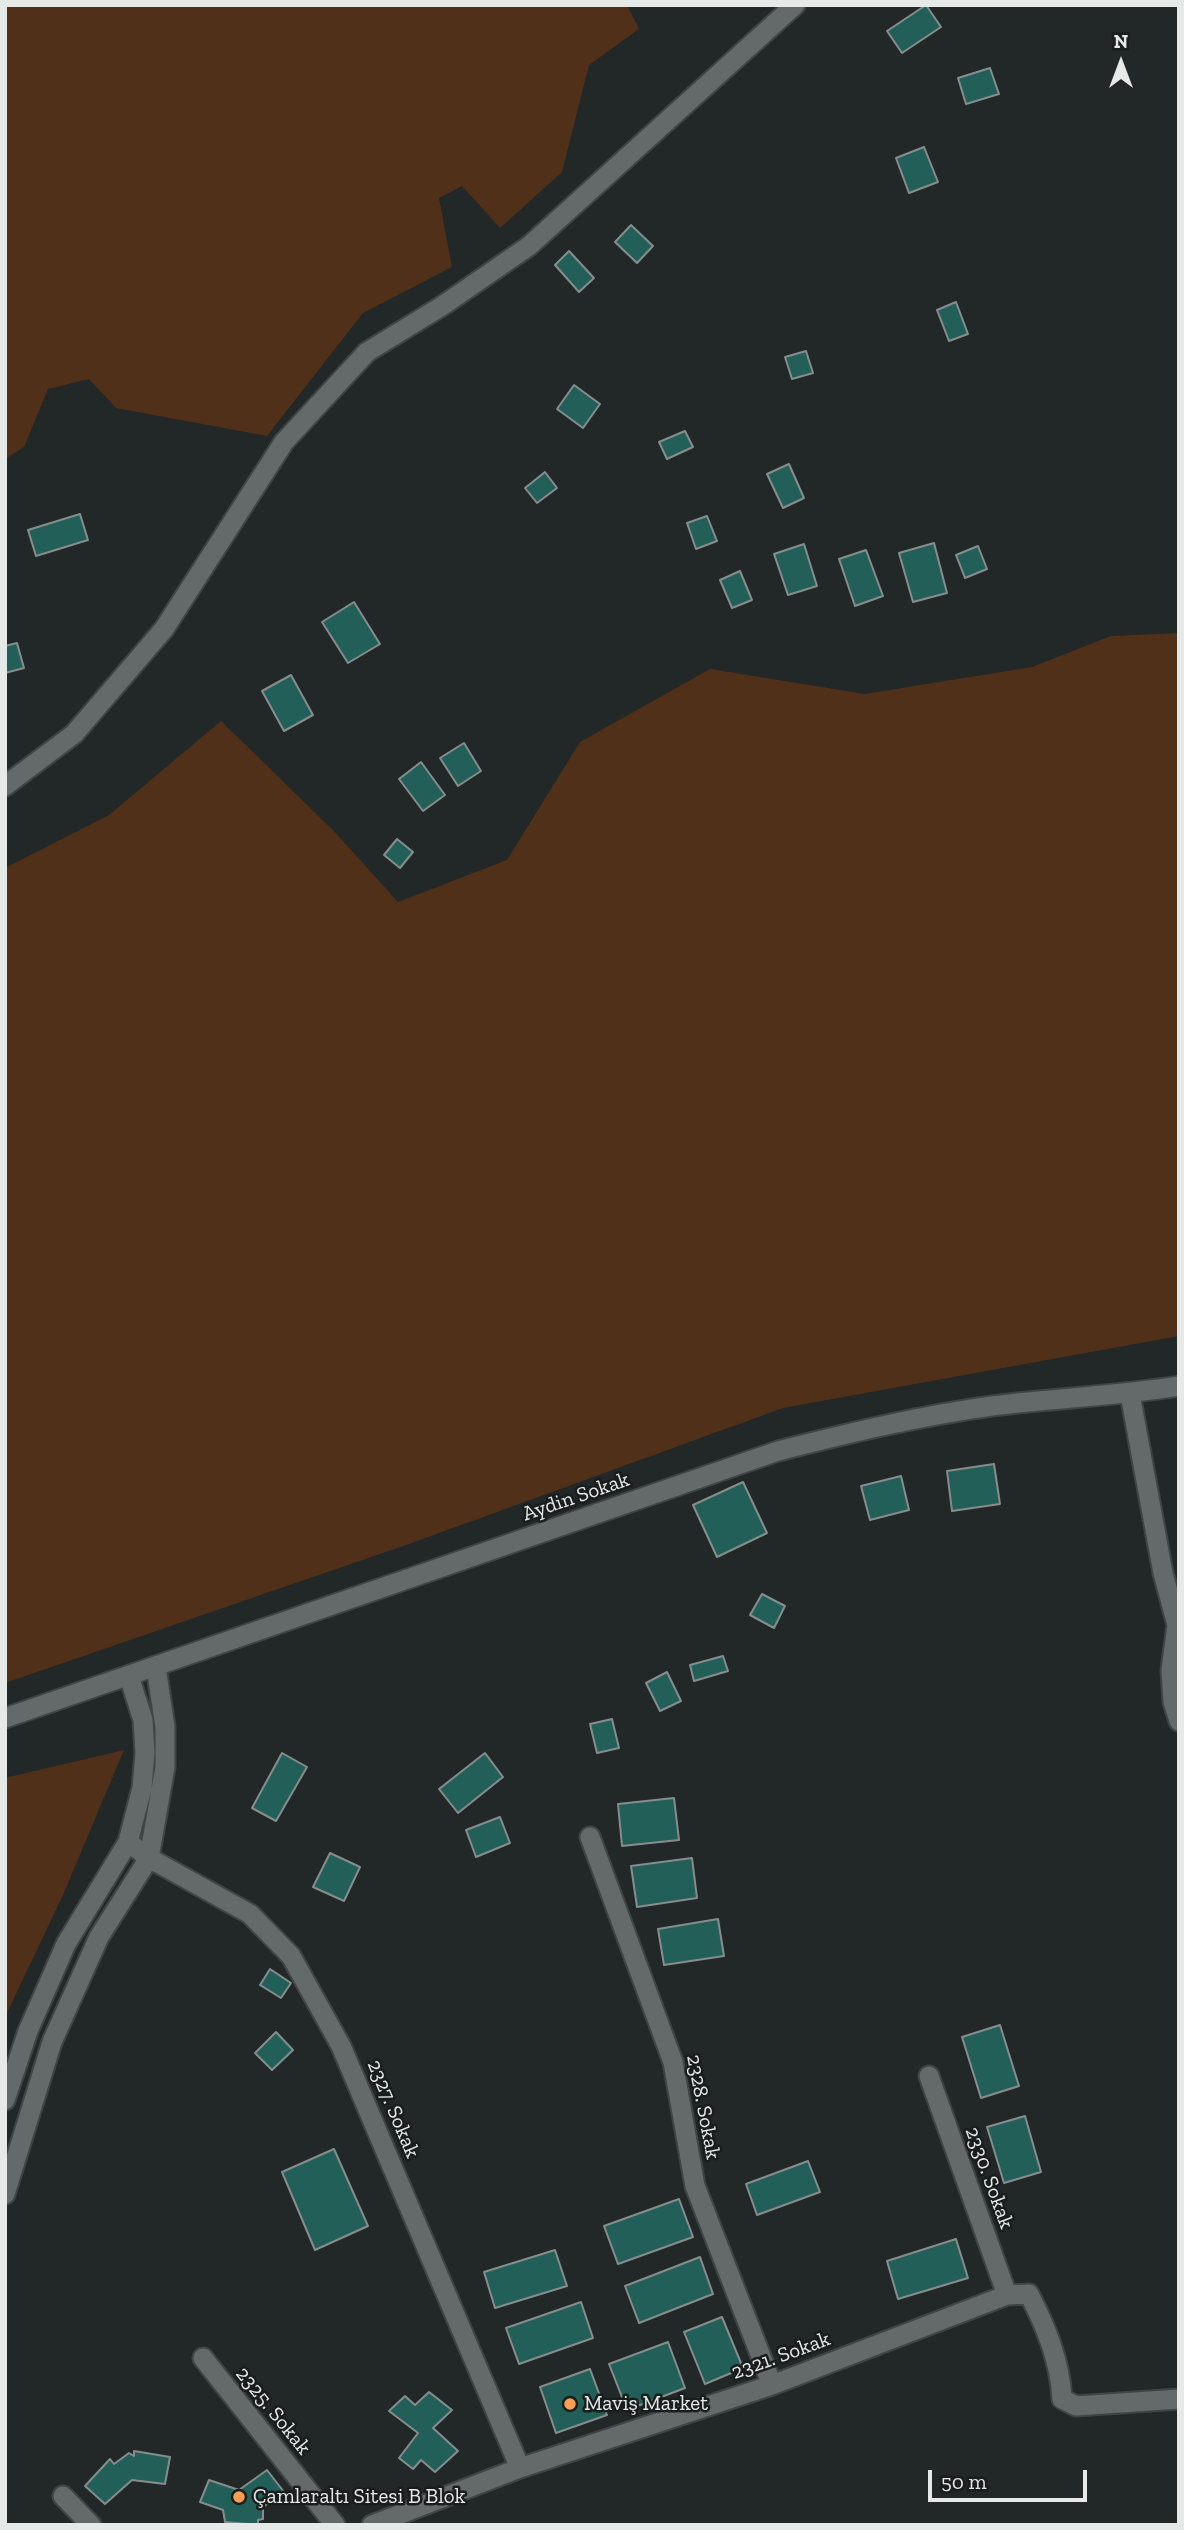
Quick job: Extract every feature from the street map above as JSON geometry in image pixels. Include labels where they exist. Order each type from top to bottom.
[{"type":"street","points":[[5,786],[74,734],[164,629],[284,442],[367,352],[442,306],[529,246],[796,5]]},
{"type":"street","name":"Aydin Sokak","points":[[5,1718],[778,1451],[900,1420],[995,1406],[1130,1394],[1179,1386]]},
{"type":"street","points":[[1130,1394],[1163,1573],[1177,1625],[1171,1671],[1173,1702],[1179,1721]]},
{"type":"street","points":[[5,2194],[52,2042],[99,1937],[149,1858],[165,1767],[165,1727],[156,1667]]},
{"type":"street","points":[[5,2100],[28,2031],[66,1944],[128,1842],[142,1788],[145,1753],[143,1720],[130,1676]]},
{"type":"street","name":"2328. Sokak","points":[[590,1837],[673,2062],[695,2186],[772,2385]]},
{"type":"street","name":"2327. Sokak","points":[[128,1842],[149,1858],[250,1914],[292,1956],[341,2046],[520,2469]]},
{"type":"street","name":"2330. Sokak","points":[[929,2076],[1007,2295]]},
{"type":"street","points":[[1007,2295],[1029,2294],[1048,2336],[1061,2376],[1062,2399],[1076,2406],[1179,2399]]},
{"type":"street","name":"2321. Sokak","points":[[372,2525],[520,2469],[772,2385],[1007,2295]]},
{"type":"street","name":"2325. Sokak","points":[[202,2358],[335,2525]]},
{"type":"street","points":[[63,2496],[91,2525]]},
{"type":"shaded area","points":[[5,5],[627,5],[639,29],[589,65],[562,172],[500,228],[462,186],[439,198],[452,267],[363,313],[267,436],[116,408],[89,379],[48,389],[24,447],[5,459]]},
{"type":"shaded area","points":[[1179,633],[1179,1336],[783,1408],[409,1544],[5,1683],[5,868],[109,815],[221,721],[333,830],[398,902],[507,860],[580,742],[710,669],[865,694],[1032,667],[1111,636]]},
{"type":"shaded area","points":[[124,1750],[63,1895],[5,2017],[5,1778]]},
{"type":"building","points":[[926,5],[941,27],[902,53],[887,31]]},
{"type":"building","points":[[990,68],[999,94],[966,104],[958,78]]},
{"type":"building","points":[[924,147],[938,182],[909,193],[896,158]]},
{"type":"building","points":[[631,225],[653,246],[637,263],[615,242]]},
{"type":"building","points":[[569,251],[594,278],[579,292],[555,265]]},
{"type":"building","points":[[956,302],[968,334],[949,341],[937,310]]},
{"type":"building","points":[[806,351],[813,373],[792,379],[785,357]]},
{"type":"building","points":[[574,385],[600,404],[583,428],[557,409]]},
{"type":"building","points":[[685,431],[693,447],[667,459],[659,442]]},
{"type":"building","points":[[789,464],[804,498],[783,508],[767,474]]},
{"type":"building","points":[[545,472],[557,488],[537,503],[525,488]]},
{"type":"building","points":[[80,514],[88,540],[36,556],[28,530]]},
{"type":"building","points":[[707,516],[717,541],[696,549],[687,523]]},
{"type":"building","points":[[934,543],[947,593],[913,602],[899,553]]},
{"type":"building","points":[[804,544],[817,586],[788,595],[774,554]]},
{"type":"building","points":[[978,546],[987,569],[965,578],[956,555]]},
{"type":"building","points":[[866,550],[883,596],[855,606],[839,559]]},
{"type":"building","points":[[740,571],[752,600],[732,608],[720,580]]},
{"type":"building","points":[[354,602],[380,644],[348,663],[322,622]]},
{"type":"building","points":[[17,643],[24,668],[5,673],[5,646]]},
{"type":"building","points":[[291,675],[313,715],[284,731],[262,691]]},
{"type":"building","points":[[464,743],[481,771],[458,786],[440,758]]},
{"type":"building","points":[[421,762],[445,795],[423,811],[399,779]]},
{"type":"building","points":[[397,839],[413,852],[400,868],[384,855]]},
{"type":"building","points":[[994,1464],[1000,1504],[952,1511],[947,1471]]},
{"type":"building","points":[[901,1476],[909,1510],[870,1520],[861,1486]]},
{"type":"building","points":[[743,1482],[767,1533],[717,1557],[693,1505]]},
{"type":"building","points":[[762,1594],[785,1606],[774,1628],[750,1615]]},
{"type":"building","points":[[723,1656],[728,1671],[694,1681],[690,1665]]},
{"type":"building","points":[[667,1672],[681,1701],[660,1711],[646,1683]]},
{"type":"building","points":[[612,1719],[619,1748],[597,1753],[590,1724]]},
{"type":"building","points":[[282,1753],[307,1767],[276,1821],[252,1808]]},
{"type":"building","points":[[485,1753],[503,1777],[458,1813],[439,1789]]},
{"type":"building","points":[[674,1798],[679,1840],[622,1846],[618,1804]]},
{"type":"building","points":[[500,1817],[510,1843],[476,1857],[466,1830]]},
{"type":"building","points":[[330,1853],[360,1867],[344,1901],[313,1887]]},
{"type":"building","points":[[692,1858],[697,1898],[637,1907],[631,1866]]},
{"type":"building","points":[[718,1919],[724,1956],[664,1965],[658,1929]]},
{"type":"building","points":[[270,1969],[291,1983],[281,1998],[260,1985]]},
{"type":"building","points":[[1000,2025],[1019,2086],[981,2098],[962,2037]]},
{"type":"building","points":[[276,2032],[293,2050],[272,2070],[255,2053]]},
{"type":"building","points":[[1025,2116],[1041,2172],[1004,2183],[987,2127]]},
{"type":"building","points":[[334,2149],[368,2226],[315,2250],[282,2172]]},
{"type":"building","points":[[808,2161],[820,2192],[757,2215],[746,2184]]},
{"type":"building","points":[[679,2199],[693,2237],[618,2264],[604,2226]]},
{"type":"building","points":[[956,2239],[968,2278],[898,2299],[887,2261]]},
{"type":"building","points":[[555,2250],[567,2286],[495,2308],[484,2272]]},
{"type":"building","points":[[700,2257],[713,2294],[639,2323],[625,2286]]},
{"type":"building","points":[[581,2302],[593,2338],[519,2364],[506,2328]]},
{"type":"building","points":[[722,2317],[743,2368],[705,2384],[684,2332]]},
{"type":"building","points":[[668,2342],[685,2388],[627,2410],[609,2364]]},
{"type":"building","points":[[590,2369],[607,2415],[556,2433],[540,2387]]},
{"type":"building","points":[[429,2392],[452,2410],[433,2428],[458,2451],[435,2472],[421,2460],[413,2469],[399,2458],[418,2433],[389,2411],[405,2396],[415,2405]]},
{"type":"building","points":[[134,2451],[170,2457],[165,2484],[132,2480],[105,2504],[85,2486],[110,2459],[114,2464],[129,2453],[134,2456]]},
{"type":"building","name":"Çamlaraltı Sitesi B Blok","points":[[267,2470],[284,2492],[263,2507],[263,2519],[258,2520],[258,2525],[225,2522],[223,2510],[200,2502],[209,2480],[239,2490]]},
{"type":"place","name":"Maviş Market","points":[[570,2404]]},
{"type":"place","name":"Çamlaraltı Sitesi B Blok","points":[[239,2497]]}]
